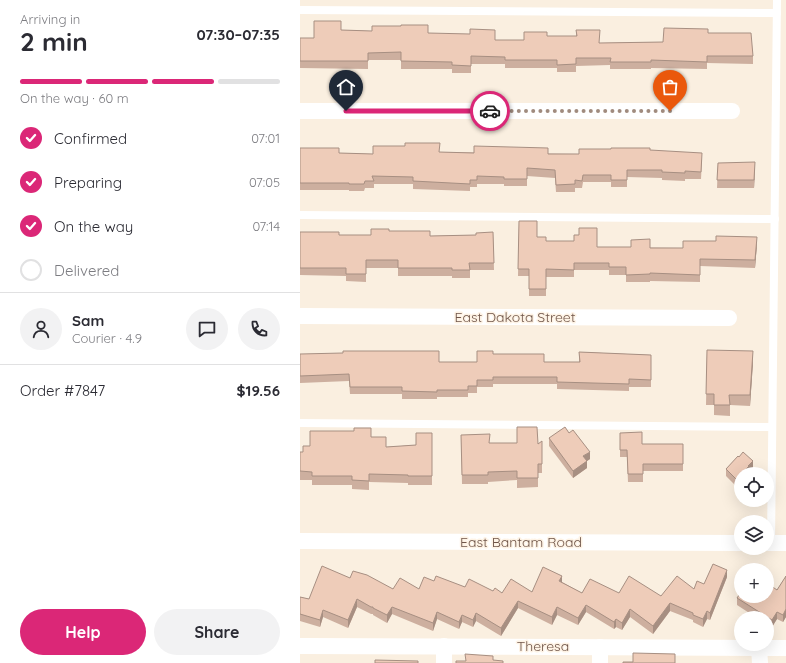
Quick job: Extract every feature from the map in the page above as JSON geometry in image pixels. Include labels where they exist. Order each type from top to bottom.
[{"type":"street","points":[[300,111],[732,111]]},
{"type":"street","name":"East Dakota Street","points":[[300,316],[729,318]]},
{"type":"street","name":"East Bantam Road","points":[[300,541],[734,543]]},
{"type":"street","name":"Theresa","points":[[300,646],[600,647],[759,655],[786,648]]},
{"type":"street","points":[[444,646],[444,663]]},
{"type":"street","points":[[600,647],[600,663]]},
{"type":"lane","points":[[775,543],[772,427],[777,0]]},
{"type":"lane","points":[[300,10],[777,13]]},
{"type":"lane","points":[[300,216],[775,219]]},
{"type":"lane","points":[[300,423],[772,427]]},
{"type":"building","points":[[314,21],[341,21],[341,30],[372,31],[372,26],[428,25],[428,33],[470,34],[470,29],[495,30],[495,40],[524,40],[524,32],[547,32],[547,36],[577,36],[576,30],[600,30],[599,43],[663,42],[664,28],[708,29],[708,33],[751,33],[753,56],[707,56],[707,62],[651,60],[651,62],[610,62],[611,58],[576,58],[576,64],[557,65],[557,60],[505,60],[505,57],[471,56],[471,66],[452,65],[452,62],[401,61],[401,52],[368,53],[368,61],[300,61],[300,38],[314,38]]},
{"type":"building","points":[[405,143],[440,143],[439,152],[474,153],[474,146],[548,148],[548,154],[579,154],[579,149],[611,148],[650,148],[650,150],[702,153],[701,172],[685,171],[685,173],[662,172],[662,170],[627,170],[627,180],[611,180],[611,175],[583,175],[582,181],[575,180],[575,184],[556,185],[555,170],[527,168],[527,179],[504,179],[504,177],[477,176],[477,180],[470,180],[470,184],[413,181],[413,177],[372,176],[374,181],[365,181],[364,184],[300,183],[300,148],[339,148],[339,153],[373,154],[373,146],[405,146]]},
{"type":"building","points":[[755,162],[754,180],[717,180],[718,163]]},
{"type":"building","points":[[519,221],[537,221],[537,237],[546,237],[546,241],[574,241],[574,235],[579,235],[579,228],[597,228],[597,247],[631,247],[631,240],[650,239],[650,248],[683,248],[683,241],[716,241],[716,236],[757,237],[755,260],[700,259],[700,275],[650,273],[626,275],[626,267],[609,267],[609,263],[574,263],[574,270],[546,269],[546,289],[529,289],[529,269],[518,269]]},
{"type":"building","points":[[371,229],[389,229],[389,231],[430,231],[430,236],[476,235],[476,233],[493,232],[494,263],[469,263],[470,270],[452,270],[452,268],[398,268],[398,260],[366,260],[366,274],[346,274],[346,268],[300,268],[300,232],[339,232],[339,235],[371,235]]},
{"type":"building","points":[[707,350],[753,351],[750,395],[729,395],[730,405],[714,405],[714,394],[706,394]]},
{"type":"building","points":[[343,351],[439,351],[439,362],[477,362],[477,351],[493,351],[493,354],[544,354],[544,362],[580,362],[579,352],[651,355],[651,380],[629,379],[629,384],[557,382],[557,377],[493,377],[493,380],[477,380],[477,386],[468,386],[468,390],[437,390],[437,392],[402,391],[402,387],[350,387],[349,374],[300,376],[300,354],[343,353]]},
{"type":"building","points":[[517,427],[537,427],[538,444],[542,441],[542,464],[538,464],[538,478],[517,478],[517,471],[488,472],[488,475],[462,475],[461,435],[490,434],[489,443],[517,443]]},
{"type":"building","points":[[565,427],[569,433],[573,430],[590,452],[583,456],[587,461],[573,471],[549,438]]},
{"type":"building","points":[[354,428],[371,428],[371,437],[386,437],[386,447],[416,445],[416,433],[432,433],[432,476],[369,474],[369,481],[352,480],[352,476],[312,476],[312,472],[300,471],[300,452],[303,452],[303,446],[310,446],[310,431],[354,431]]},
{"type":"building","points":[[642,432],[642,444],[683,444],[683,464],[643,464],[643,474],[628,474],[627,450],[620,450],[620,433]]},
{"type":"building","points":[[743,452],[753,461],[748,467],[734,467],[734,477],[726,469],[738,456],[739,457]]},
{"type":"building","points":[[713,564],[727,570],[710,613],[707,611],[703,619],[670,603],[653,626],[630,609],[622,623],[616,619],[614,622],[586,605],[578,618],[557,607],[552,617],[518,601],[501,628],[476,613],[473,620],[462,615],[459,622],[437,612],[433,623],[392,607],[387,615],[357,599],[348,620],[323,610],[320,620],[300,614],[300,597],[309,599],[322,566],[350,578],[353,571],[367,575],[393,589],[400,578],[419,589],[424,577],[434,581],[436,576],[465,587],[469,579],[493,591],[495,588],[502,593],[511,579],[532,592],[543,567],[562,576],[559,581],[582,593],[590,579],[619,593],[629,576],[661,596],[677,576],[694,589],[697,581],[704,584]]},
{"type":"building","points":[[786,576],[786,609],[783,615],[777,612],[774,617],[774,611],[758,611],[745,603],[774,603],[774,588],[777,590]]},
{"type":"building","points":[[633,653],[675,654],[675,663],[623,663],[633,662]]},
{"type":"building","points":[[465,654],[493,656],[493,660],[503,661],[503,663],[456,663],[456,661],[466,661]]},
{"type":"building","points":[[375,660],[418,661],[418,663],[375,663]]},
{"type":"way so far","points":[[490,111],[670,111]]},
{"type":"route","points":[[346,111],[490,111]]}]
